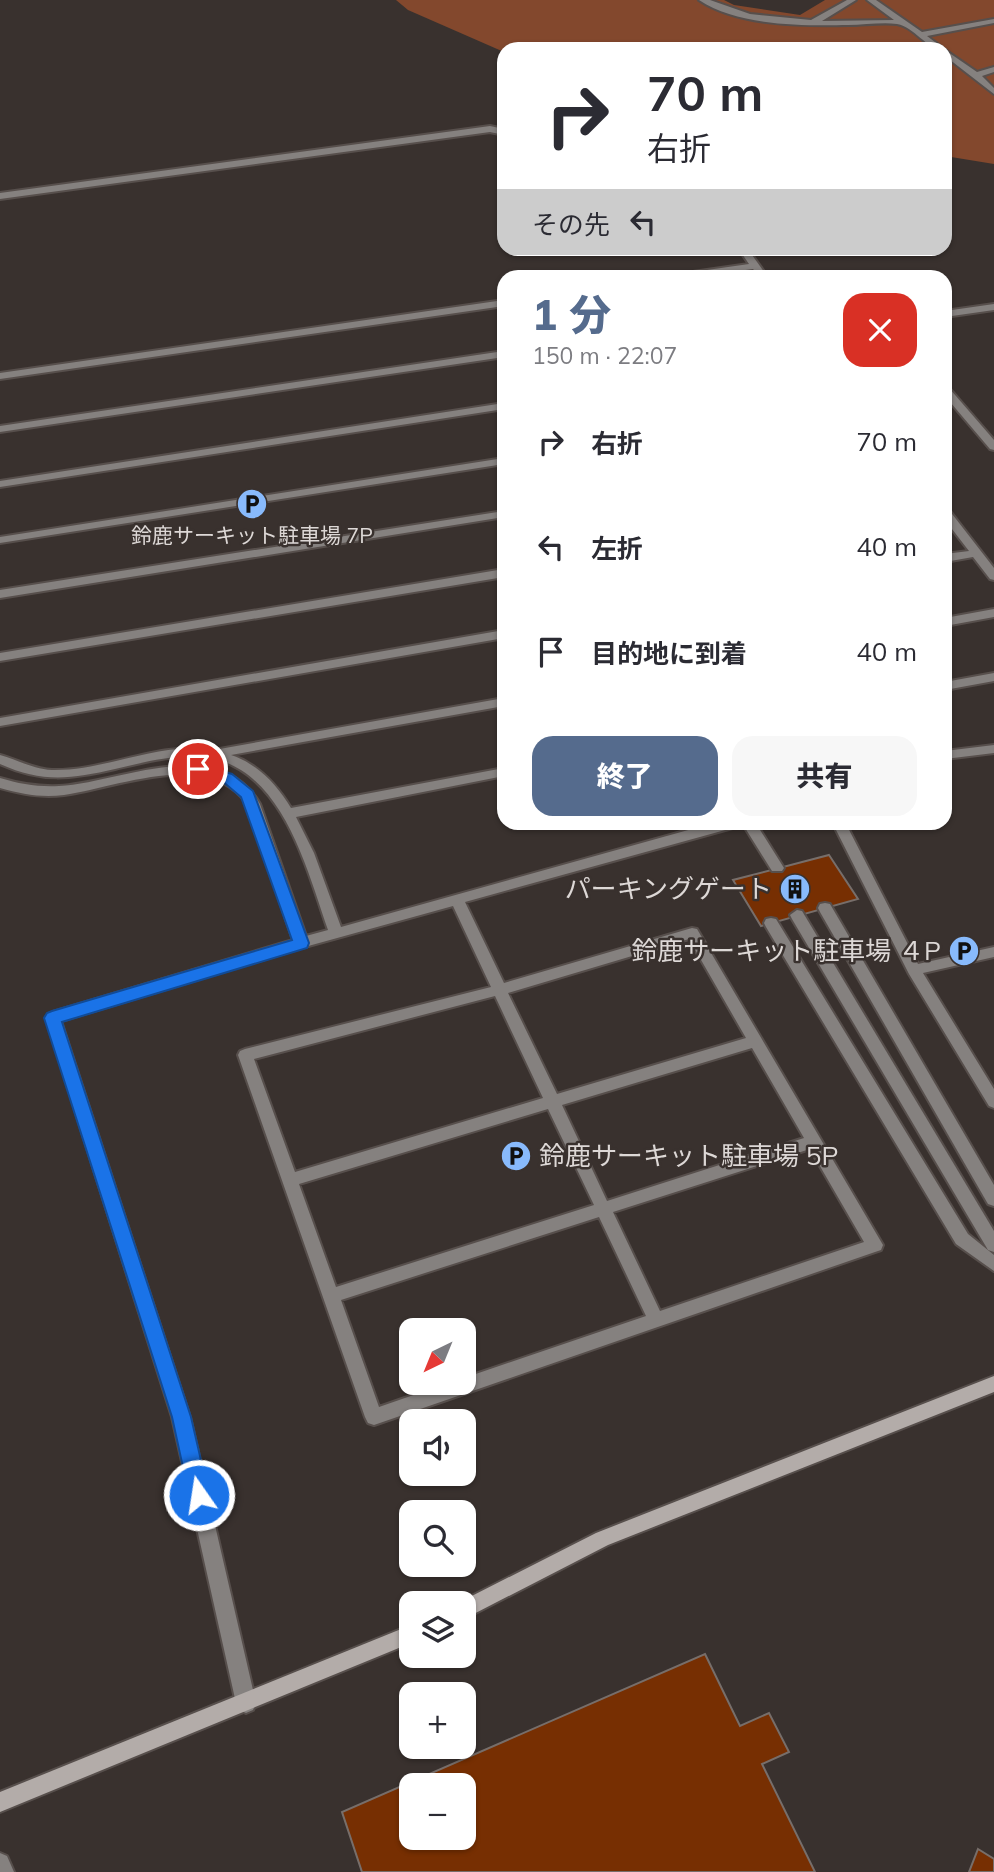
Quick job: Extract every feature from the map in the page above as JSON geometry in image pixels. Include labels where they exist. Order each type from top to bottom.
[{"type":"street","points":[[476,1604],[602,1539],[994,1384]]},
{"type":"street","points":[[0,1802],[399,1639]]},
{"type":"lane","points":[[703,0],[722,9],[780,22],[898,22]]},
{"type":"lane","points":[[813,22],[852,0]]},
{"type":"lane","points":[[871,0],[898,22],[930,42]]},
{"type":"lane","points":[[921,35],[994,21]]},
{"type":"lane","points":[[952,57],[994,92]]},
{"type":"lane","points":[[976,75],[994,69]]},
{"type":"lane","points":[[0,196],[490,128],[497,130]]},
{"type":"lane","points":[[748,256],[758,270]]},
{"type":"lane","points":[[733,270],[756,267]]},
{"type":"lane","points":[[0,376],[497,304]]},
{"type":"lane","points":[[952,313],[994,307]]},
{"type":"lane","points":[[0,429],[497,355]]},
{"type":"lane","points":[[952,398],[994,447]]},
{"type":"lane","points":[[0,484],[497,407]]},
{"type":"lane","points":[[0,540],[497,462]]},
{"type":"lane","points":[[0,594],[497,515]]},
{"type":"lane","points":[[952,521],[994,576]]},
{"type":"lane","points":[[952,557],[976,553]]},
{"type":"lane","points":[[0,657],[497,574]]},
{"type":"lane","points":[[952,621],[994,613]]},
{"type":"lane","points":[[0,722],[497,635]]},
{"type":"lane","points":[[952,685],[994,677]]},
{"type":"lane","points":[[215,754],[497,703]]},
{"type":"lane","points":[[952,754],[994,749]]},
{"type":"lane","points":[[0,759],[28,772],[58,775],[185,752],[215,754],[237,760],[257,773],[276,792],[290,813],[336,933]]},
{"type":"lane","points":[[0,783],[10,788],[48,794],[170,771],[198,769],[227,778],[247,795],[258,817],[301,943]]},
{"type":"lane","points":[[290,813],[497,773]]},
{"type":"lane","points":[[246,1703],[181,1417],[52,1018],[301,943],[707,830]]},
{"type":"lane","points":[[753,830],[778,868]]},
{"type":"lane","points":[[840,830],[914,970],[994,1102]]},
{"type":"lane","points":[[457,900],[656,1321]]},
{"type":"lane","points":[[825,908],[994,1199]]},
{"type":"lane","points":[[797,915],[994,1245]]},
{"type":"lane","points":[[771,923],[962,1239],[994,1264]]},
{"type":"lane","points":[[692,933],[755,1041],[875,1245],[374,1417],[245,1055],[499,990],[692,933]]},
{"type":"lane","points":[[914,970],[994,952]]},
{"type":"lane","points":[[290,1180],[755,1041]]},
{"type":"lane","points":[[331,1296],[814,1141]]},
{"type":"lane","points":[[0,1863],[4,1872]]},
{"type":"shaded area","points":[[396,0],[724,0],[734,5],[800,15],[825,0],[994,0],[994,164],[952,157],[952,42],[497,42],[497,49],[408,10]]},
{"type":"building","name":"パーキングゲート","points":[[829,855],[858,899],[761,926],[733,880]]},
{"type":"building","points":[[705,1654],[740,1726],[769,1713],[789,1752],[762,1764],[815,1872],[362,1872],[342,1812],[399,1787],[399,1850],[476,1850],[476,1773],[432,1773],[464,1759],[476,1759],[476,1754]]},
{"type":"building","points":[[978,1849],[994,1859],[994,1872],[969,1872]]},
{"type":"place","name":"鈴鹿サーキット駐車場 7P","points":[[252,504]]},
{"type":"place","name":"パーキングゲート","points":[[795,889]]},
{"type":"place","name":"鈴鹿サーキット駐車場 ４P","points":[[964,951]]},
{"type":"place","name":"鈴鹿サーキット駐車場 5P","points":[[516,1156]]},
{"type":"route","points":[[198,769],[227,778],[247,795],[258,817],[301,943],[52,1018],[181,1417],[199,1495]]}]
